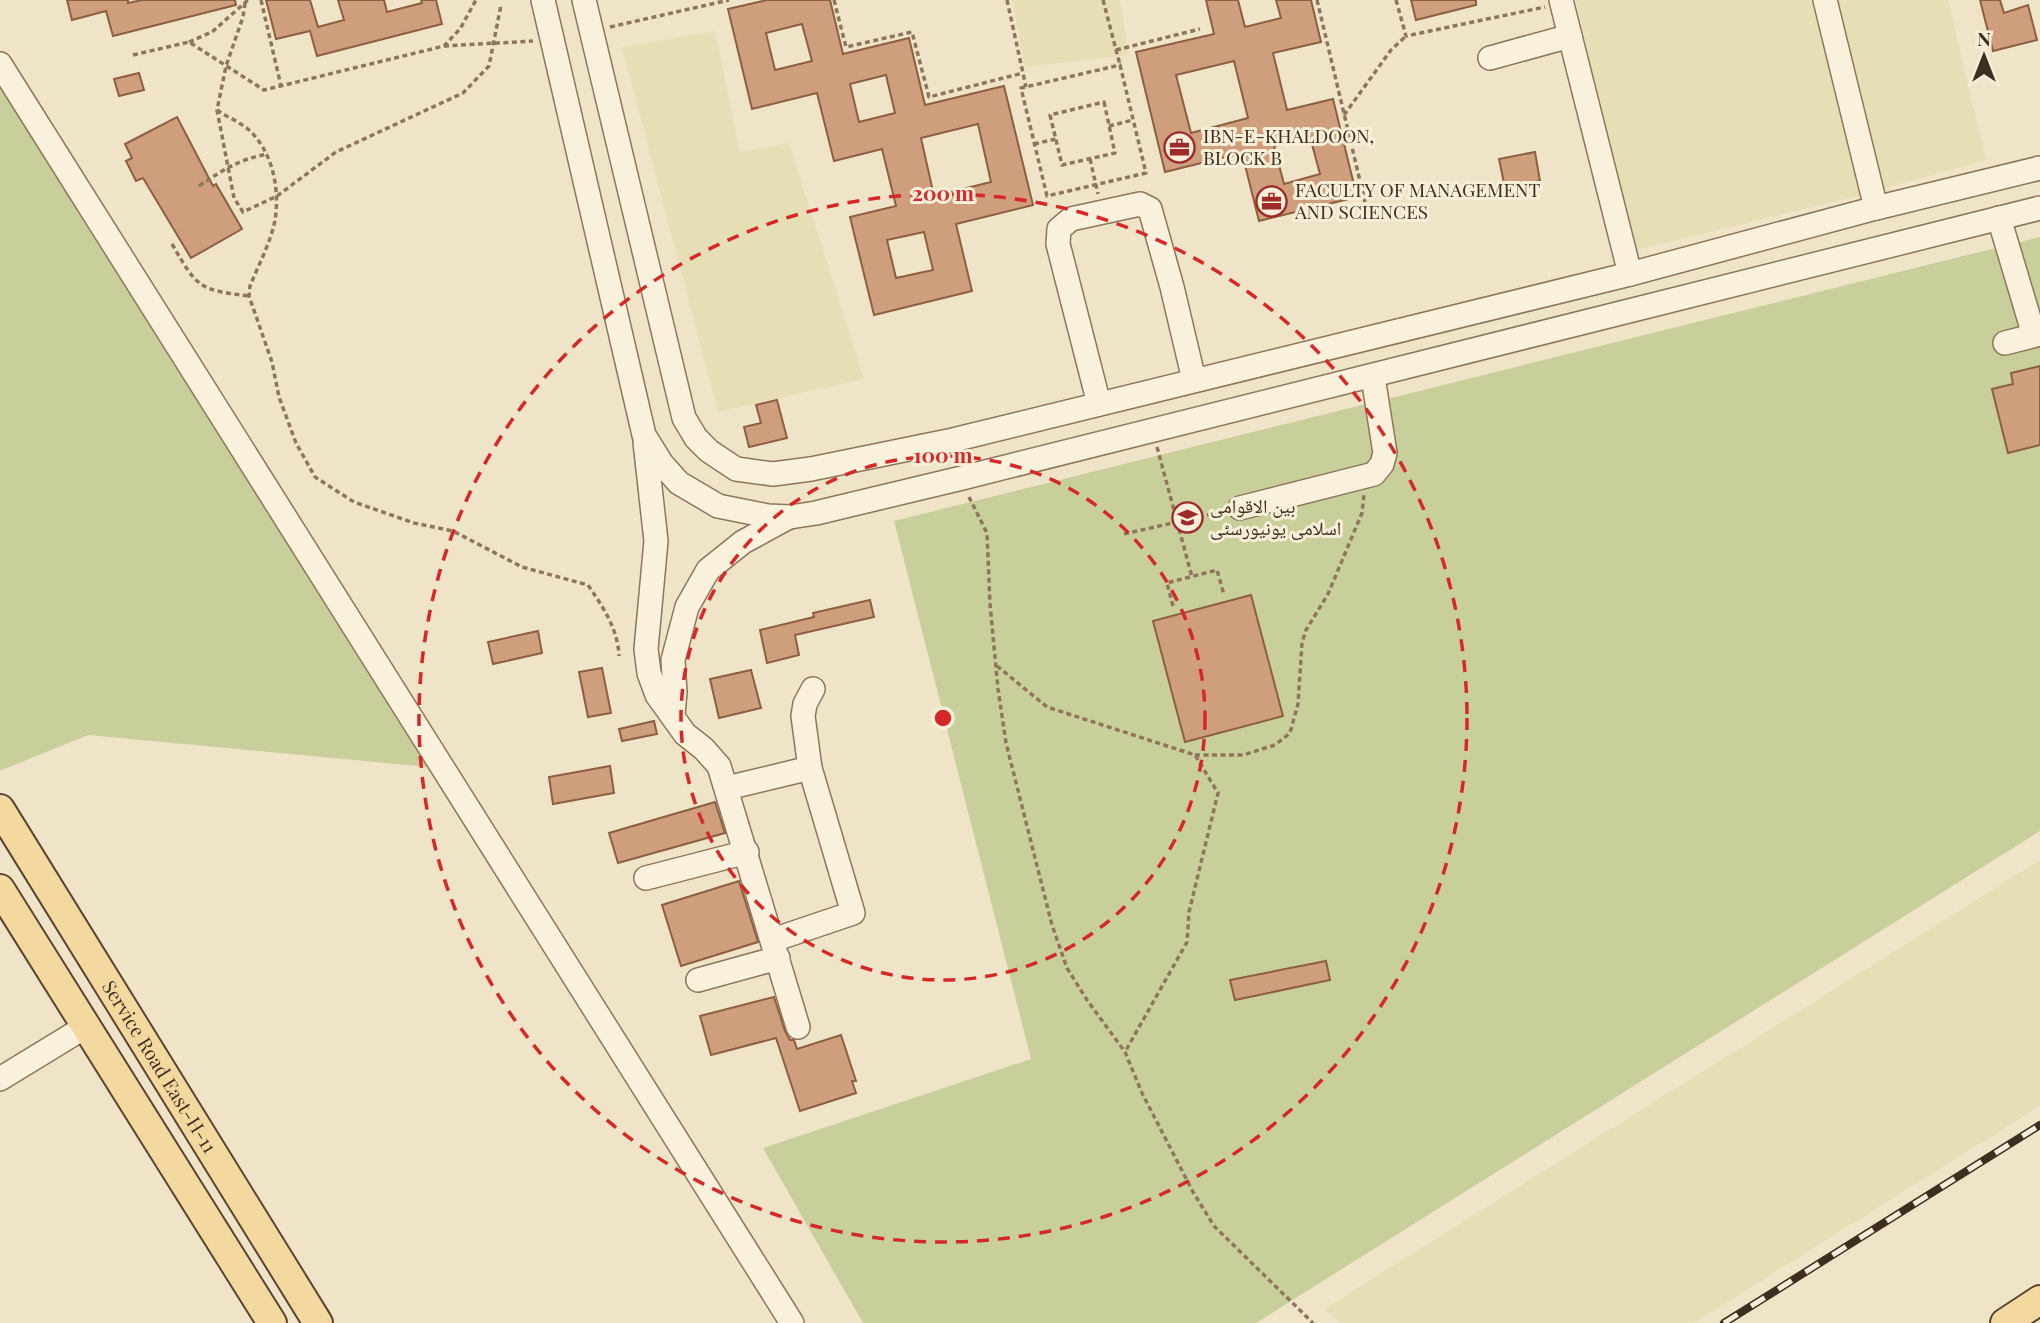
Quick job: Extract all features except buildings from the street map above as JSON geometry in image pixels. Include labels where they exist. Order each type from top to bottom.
[{"type":"main road","name":"Service Road East-H-11","points":[[0,809],[318,1323]]},
{"type":"main road","points":[[0,889],[272,1323]]},
{"type":"main road","points":[[104,1058],[141,1036]]},
{"type":"main road","points":[[2005,1323],[2040,1300]]},
{"type":"street","points":[[543,0],[644,435],[656,541],[646,649],[649,673],[657,695],[685,734],[705,749],[719,766],[799,1027]]},
{"type":"street","points":[[584,0],[684,418],[696,438],[736,470],[774,474],[811,470],[953,440],[1630,274],[1876,208],[2040,168]]},
{"type":"street","points":[[1825,0],[1876,208]]},
{"type":"street","points":[[1561,2],[1630,274]]},
{"type":"street","points":[[1490,58],[1570,36]]},
{"type":"street","points":[[0,64],[792,1323]]},
{"type":"street","points":[[1927,195],[1936,233]]},
{"type":"street","points":[[1099,404],[1057,235],[1063,224],[1071,219],[1140,204],[1147,205],[1153,213],[1194,380]]},
{"type":"street","points":[[644,435],[662,464],[679,483],[718,506],[768,516],[790,517],[816,513],[1373,377],[2040,208]]},
{"type":"street","points":[[1999,218],[2037,335],[2005,343]]},
{"type":"street","points":[[1483,308],[1493,345]]},
{"type":"street","points":[[1240,508],[1374,474],[1382,464],[1385,453],[1373,377]]},
{"type":"street","points":[[953,440],[962,478]]},
{"type":"street","points":[[673,715],[673,660],[687,607],[708,570],[743,542],[790,517]]},
{"type":"street","points":[[698,979],[775,949],[853,913],[810,768],[803,716],[813,689]]},
{"type":"street","points":[[727,788],[810,768]]},
{"type":"street","points":[[646,878],[747,852]]},
{"type":"street","points":[[0,1079],[85,1027]]},
{"type":"path","points":[[261,0],[281,86]]},
{"type":"path","points":[[444,46],[460,29],[476,0]]},
{"type":"path","points":[[591,32],[729,0]]},
{"type":"path","points":[[834,0],[846,47],[912,32],[929,97],[1023,73]]},
{"type":"path","points":[[1007,0],[1026,87]]},
{"type":"path","points":[[1103,0],[1120,65],[1146,173],[1047,197],[1021,88],[1120,65]]},
{"type":"path","points":[[1317,0],[1365,202]]},
{"type":"path","points":[[1396,0],[1406,36]]},
{"type":"path","points":[[133,55],[189,42],[212,32],[247,1]]},
{"type":"path","points":[[247,1],[226,66],[217,110],[233,198],[243,212],[276,196],[336,152],[463,93],[489,66],[501,5]]},
{"type":"path","points":[[1344,115],[1391,50],[1406,36],[1561,2]]},
{"type":"path","points":[[1116,50],[1199,29]]},
{"type":"path","points":[[189,42],[264,90],[444,46],[552,39]]},
{"type":"path","points":[[1104,102],[1115,153],[1062,165],[1056,139],[1050,115],[1104,102]]},
{"type":"path","points":[[217,110],[250,130],[268,154],[276,196],[275,222],[250,286],[249,296],[272,362],[279,397],[296,443],[315,477],[354,502],[414,523],[453,531],[522,567],[588,585],[606,612],[619,644],[620,656]]},
{"type":"path","points":[[1109,126],[1133,120]]},
{"type":"path","points":[[1034,144],[1056,139]]},
{"type":"path","points":[[199,186],[245,158],[268,154]]},
{"type":"path","points":[[1090,159],[1102,212]]},
{"type":"path","points":[[172,244],[192,278],[209,289],[249,296]]},
{"type":"path","points":[[1153,431],[1192,577]]},
{"type":"path","points":[[962,478],[971,503],[987,533],[990,604],[1006,743],[1052,926],[1067,968],[1125,1052],[1142,1093],[1193,1192],[1214,1226],[1313,1323]]},
{"type":"path","points":[[997,666],[1047,707],[1195,755],[1243,755],[1275,745],[1290,733],[1298,705],[1301,643],[1328,594],[1362,513],[1363,478]]},
{"type":"path","points":[[1125,534],[1240,508]]},
{"type":"path","points":[[1173,606],[1167,583],[1217,570],[1224,595]]},
{"type":"path","points":[[1125,1052],[1187,942],[1189,912],[1218,793],[1195,755]]},
{"type":"shaded area","points":[[1012,0],[1120,0],[1129,55],[1025,67]]},
{"type":"shaded area","points":[[1576,0],[1814,0],[1861,195],[1633,251]]},
{"type":"shaded area","points":[[1833,0],[1948,0],[1986,160],[1878,190]]},
{"type":"shaded area","points":[[715,31],[740,152],[789,143],[864,379],[718,412],[622,47]]},
{"type":"shaded area","points":[[2040,860],[2040,1106],[1694,1323],[1341,1323],[1324,1309]]},
{"type":"green space","points":[[0,83],[428,767],[88,735],[0,771]]},
{"type":"green space","points":[[2040,237],[2040,831],[1256,1323],[863,1323],[763,1148],[1031,1059],[894,521]]},
{"type":"railway","points":[[1724,1323],[2040,1125]]},
{"type":"place","name":"IBN-E-KHALDOON, BLOCK B","points":[[1180,147]]},
{"type":"place","name":"FACULTY OF MANAGEMENT AND SCIENCES","points":[[1272,201]]},
{"type":"place","name":"بین الاقوامی اسلامی یونیورسٹی","points":[[1187,517]]}]
